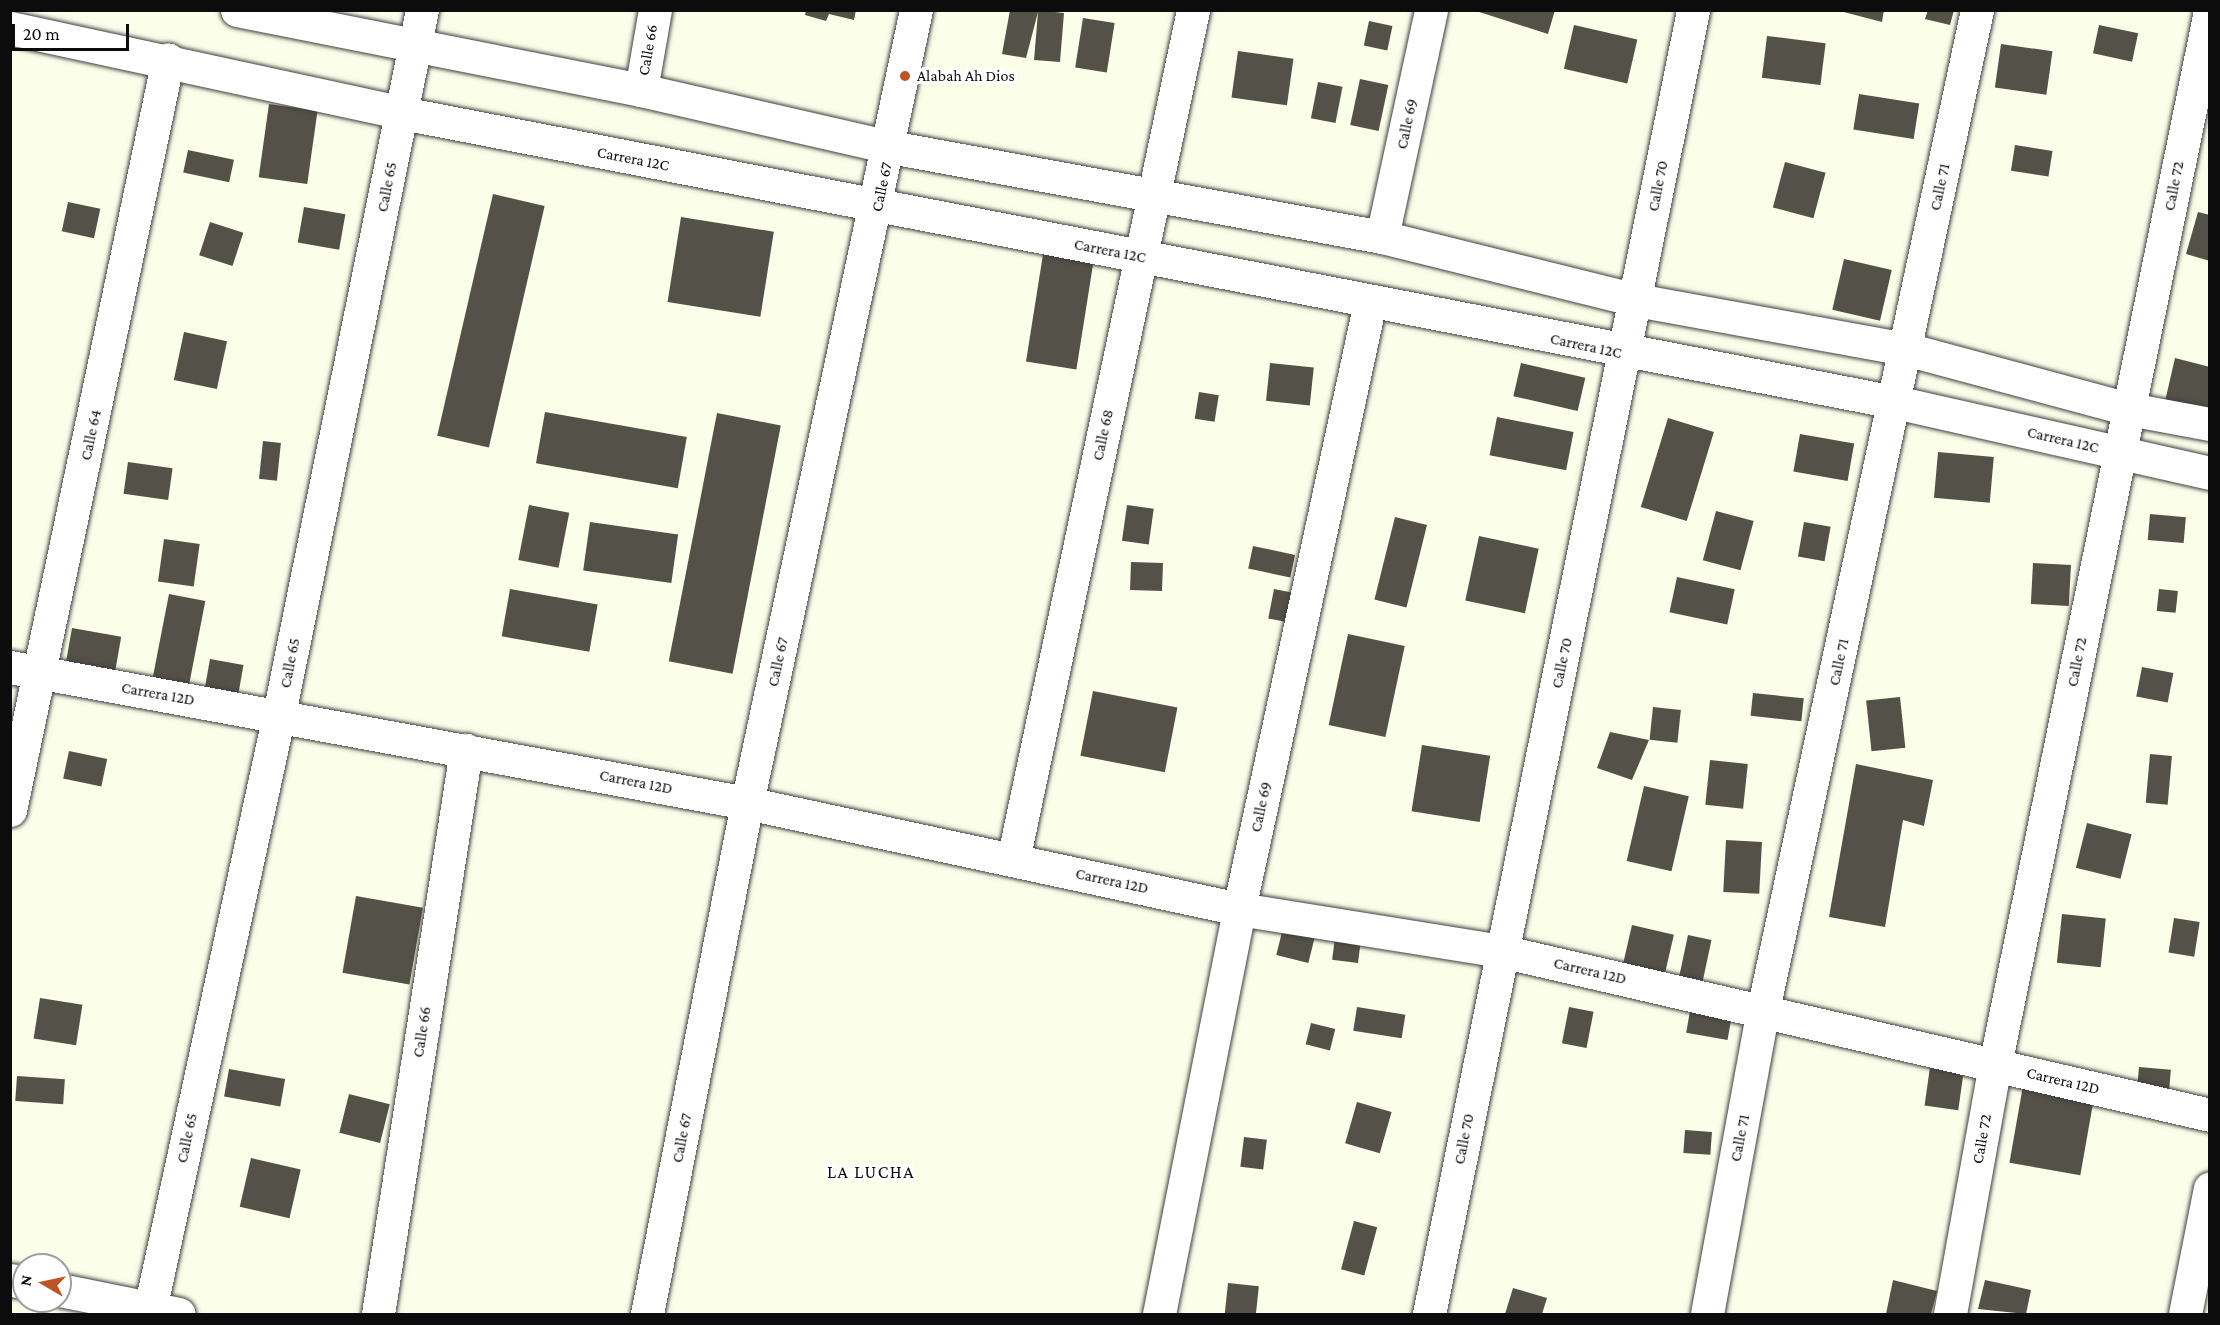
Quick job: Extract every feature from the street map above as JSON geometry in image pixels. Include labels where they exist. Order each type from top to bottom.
[{"type":"street","points":[[237,10],[414,49],[641,90],[890,147],[1382,237],[1636,300],[1906,350],[2129,409],[2210,424]]},
{"type":"street","name":"Calle 65","points":[[159,1312],[422,10]]},
{"type":"street","name":"Calle 66","points":[[641,90],[655,10]]},
{"type":"street","name":"Calle 67","points":[[647,1314],[747,803],[878,207],[916,10]]},
{"type":"street","name":"Calle 68","points":[[1013,860],[1141,257],[1151,195],[1193,10]]},
{"type":"street","name":"Calle 69","points":[[1382,237],[1431,10]]},
{"type":"street","name":"Calle 70","points":[[1429,1314],[1501,951],[1628,355],[1636,300],[1693,10]]},
{"type":"street","name":"Calle 71","points":[[1707,1314],[1763,1010],[1895,402],[1977,10]]},
{"type":"street","name":"Calle 72","points":[[1950,1314],[1995,1065],[2210,11]]},
{"type":"street","name":"Carrera 12C","points":[[10,28],[168,59],[402,113],[1370,302],[1628,355],[1895,402],[2210,473]]},
{"type":"street","name":"Calle 64","points":[[10,810],[25,671],[168,59]]},
{"type":"street","name":"Calle 69","points":[[1159,1314],[1239,909],[1370,302]]},
{"type":"street","name":"Carrera 12D","points":[[25,671],[279,714],[747,803],[1239,909],[1501,951],[2210,1115]]},
{"type":"street","name":"Calle 66","points":[[378,1314],[466,750]]},
{"type":"street","points":[[2186,1314],[2210,1188]]},
{"type":"street","points":[[72,1293],[159,1312]]},
{"type":"building","points":[[806,10],[856,10],[854,20],[829,14],[826,21],[805,15]]},
{"type":"building","points":[[1010,10],[1064,13],[1060,62],[1034,60],[1038,12],[1026,58],[1002,54]]},
{"type":"building","points":[[1473,10],[1555,10],[1548,34]]},
{"type":"building","points":[[1836,10],[1884,10],[1882,22]]},
{"type":"building","points":[[1928,10],[1954,10],[1950,25],[1925,19]]},
{"type":"building","points":[[1083,18],[1115,23],[1107,72],[1075,67]]},
{"type":"building","points":[[1369,21],[1392,26],[1387,50],[1364,45]]},
{"type":"building","points":[[1574,25],[1637,40],[1627,83],[1564,69]]},
{"type":"building","points":[[2099,25],[2138,33],[2132,62],[2093,53]]},
{"type":"building","points":[[1767,36],[1826,43],[1820,85],[1762,78]]},
{"type":"building","points":[[2001,44],[2052,51],[2046,95],[1995,88]]},
{"type":"building","points":[[1238,51],[1293,59],[1287,105],[1231,98]]},
{"type":"building","points":[[1360,79],[1388,85],[1379,131],[1350,125]]},
{"type":"building","points":[[1318,82],[1343,87],[1335,123],[1311,118]]},
{"type":"building","points":[[1859,94],[1919,104],[1914,139],[1853,130]]},
{"type":"building","points":[[269,104],[318,111],[307,184],[259,177]]},
{"type":"building","points":[[2015,145],[2053,151],[2048,177],[2011,171]]},
{"type":"building","points":[[188,150],[234,160],[229,182],[183,172]]},
{"type":"building","points":[[1785,162],[1826,173],[1813,218],[1773,207]]},
{"type":"building","points":[[493,194],[545,206],[489,448],[437,436]]},
{"type":"building","points":[[68,202],[100,209],[94,238],[62,231]]},
{"type":"building","points":[[304,207],[345,214],[339,250],[298,242]]},
{"type":"building","points":[[2198,212],[2210,215],[2210,261],[2186,254]]},
{"type":"building","points":[[681,217],[774,232],[760,317],[668,302]]},
{"type":"building","points":[[210,222],[243,233],[232,266],[199,255]]},
{"type":"building","points":[[1044,248],[1094,256],[1076,370],[1026,362]]},
{"type":"building","points":[[1844,259],[1892,270],[1880,321],[1832,310]]},
{"type":"building","points":[[184,332],[227,341],[217,389],[174,380]]},
{"type":"building","points":[[2175,358],[2210,367],[2210,421],[2163,410]]},
{"type":"building","points":[[1270,363],[1314,368],[1310,405],[1266,401]]},
{"type":"building","points":[[1521,363],[1585,378],[1578,411],[1513,396]]},
{"type":"building","points":[[1199,392],[1219,395],[1215,422],[1195,419]]},
{"type":"building","points":[[545,412],[687,437],[678,488],[536,463]]},
{"type":"building","points":[[717,413],[781,425],[733,674],[669,661]]},
{"type":"building","points":[[1497,417],[1574,432],[1566,470],[1490,455]]},
{"type":"building","points":[[1668,418],[1714,432],[1687,521],[1641,507]]},
{"type":"building","points":[[1800,434],[1854,444],[1848,481],[1793,471]]},
{"type":"building","points":[[263,441],[281,443],[277,481],[259,479]]},
{"type":"building","points":[[1938,452],[1994,457],[1990,503],[1934,498]]},
{"type":"building","points":[[128,462],[173,468],[168,500],[124,494]]},
{"type":"building","points":[[529,505],[569,513],[559,568],[518,560]]},
{"type":"building","points":[[1127,505],[1154,509],[1149,544],[1122,541]]},
{"type":"building","points":[[1716,511],[1754,521],[1740,570],[1703,560]]},
{"type":"building","points":[[2150,514],[2186,517],[2184,543],[2148,540]]},
{"type":"building","points":[[1395,517],[1427,525],[1406,607],[1374,599]]},
{"type":"building","points":[[590,522],[678,534],[671,583],[583,571]]},
{"type":"building","points":[[1804,522],[1831,527],[1825,561],[1798,556]]},
{"type":"building","points":[[1479,536],[1539,549],[1525,613],[1465,601]]},
{"type":"building","points":[[164,539],[200,544],[194,587],[158,582]]},
{"type":"building","points":[[1253,546],[1295,555],[1290,577],[1248,568]]},
{"type":"building","points":[[1131,562],[1163,563],[1162,591],[1130,590]]},
{"type":"building","points":[[2033,563],[2071,565],[2069,606],[2031,604]]},
{"type":"building","points":[[1677,577],[1735,589],[1727,624],[1670,612]]},
{"type":"building","points":[[510,589],[598,604],[589,652],[502,636]]},
{"type":"building","points":[[1274,589],[1300,594],[1294,623],[1268,618]]},
{"type":"building","points":[[2159,589],[2178,591],[2176,613],[2157,611]]},
{"type":"building","points":[[169,594],[205,601],[188,688],[152,681]]},
{"type":"building","points":[[72,628],[121,637],[114,678],[65,669]]},
{"type":"building","points":[[1348,634],[1405,646],[1385,737],[1329,725]]},
{"type":"building","points":[[210,659],[243,665],[236,706],[203,700]]},
{"type":"building","points":[[2142,667],[2173,673],[2168,703],[2136,696]]},
{"type":"building","points":[[1093,691],[1177,707],[1165,772],[1080,756]]},
{"type":"building","points":[[1753,693],[1804,698],[1801,721],[1751,716]]},
{"type":"building","points":[[1900,697],[1905,748],[1872,751],[1866,701]]},
{"type":"building","points":[[1653,707],[1681,710],[1677,743],[1650,740]]},
{"type":"building","points":[[1610,732],[1649,740],[1632,780],[1597,768]]},
{"type":"building","points":[[1422,745],[1490,756],[1480,822],[1412,811]]},
{"type":"building","points":[[69,751],[107,759],[101,786],[63,778]]},
{"type":"building","points":[[2150,754],[2172,756],[2168,805],[2146,803]]},
{"type":"building","points":[[1710,760],[1748,764],[1743,809],[1705,805]]},
{"type":"building","points":[[1856,764],[1933,780],[1924,826],[1903,820],[1885,927],[1829,917]]},
{"type":"building","points":[[1644,786],[1689,796],[1671,871],[1627,861]]},
{"type":"building","points":[[2087,823],[2132,834],[2121,879],[2076,868]]},
{"type":"building","points":[[1726,840],[1762,842],[1759,894],[1723,892]]},
{"type":"building","points":[[356,896],[423,908],[409,985],[342,973]]},
{"type":"building","points":[[2062,914],[2106,919],[2101,967],[2057,963]]},
{"type":"building","points":[[2174,918],[2200,922],[2194,957],[2169,953]]},
{"type":"building","points":[[1285,920],[1317,928],[1308,963],[1276,955]]},
{"type":"building","points":[[1632,925],[1674,935],[1665,975],[1623,965]]},
{"type":"building","points":[[1688,935],[1711,940],[1703,981],[1679,976]]},
{"type":"building","points":[[1335,937],[1361,940],[1358,963],[1332,960]]},
{"type":"building","points":[[40,998],[82,1005],[76,1045],[34,1038]]},
{"type":"building","points":[[1357,1007],[1405,1015],[1402,1038],[1353,1031]]},
{"type":"building","points":[[1569,1007],[1594,1012],[1586,1048],[1562,1043]]},
{"type":"building","points":[[1690,1011],[1731,1018],[1728,1040],[1686,1033]]},
{"type":"building","points":[[1311,1023],[1335,1029],[1330,1050],[1306,1044]]},
{"type":"building","points":[[1930,1067],[1964,1072],[1958,1110],[1925,1106]]},
{"type":"building","points":[[2139,1067],[2171,1070],[2168,1100],[2136,1097]]},
{"type":"building","points":[[229,1069],[285,1079],[280,1106],[224,1097]]},
{"type":"building","points":[[17,1076],[65,1079],[63,1104],[15,1101]]},
{"type":"building","points":[[2024,1080],[2095,1093],[2080,1175],[2009,1163]]},
{"type":"building","points":[[349,1094],[390,1104],[380,1143],[339,1133]]},
{"type":"building","points":[[1357,1102],[1392,1112],[1380,1153],[1345,1143]]},
{"type":"building","points":[[1685,1130],[1712,1132],[1710,1155],[1683,1153]]},
{"type":"building","points":[[1244,1137],[1267,1140],[1263,1170],[1240,1167]]},
{"type":"building","points":[[251,1158],[301,1169],[289,1218],[240,1207]]},
{"type":"building","points":[[1354,1221],[1377,1227],[1364,1276],[1341,1269]]},
{"type":"building","points":[[1893,1280],[1937,1291],[1931,1314],[1886,1314]]},
{"type":"building","points":[[1985,1280],[2031,1290],[2026,1314],[1978,1309]]},
{"type":"building","points":[[1228,1283],[1259,1286],[1256,1314],[1225,1314]]},
{"type":"building","points":[[1513,1288],[1547,1298],[1542,1314],[1505,1314]]},
{"type":"place","name":"Alabah Ah Dios","points":[[905,76]]},
{"type":"district","name":"LA LUCHA","points":[[871,1172]]}]
